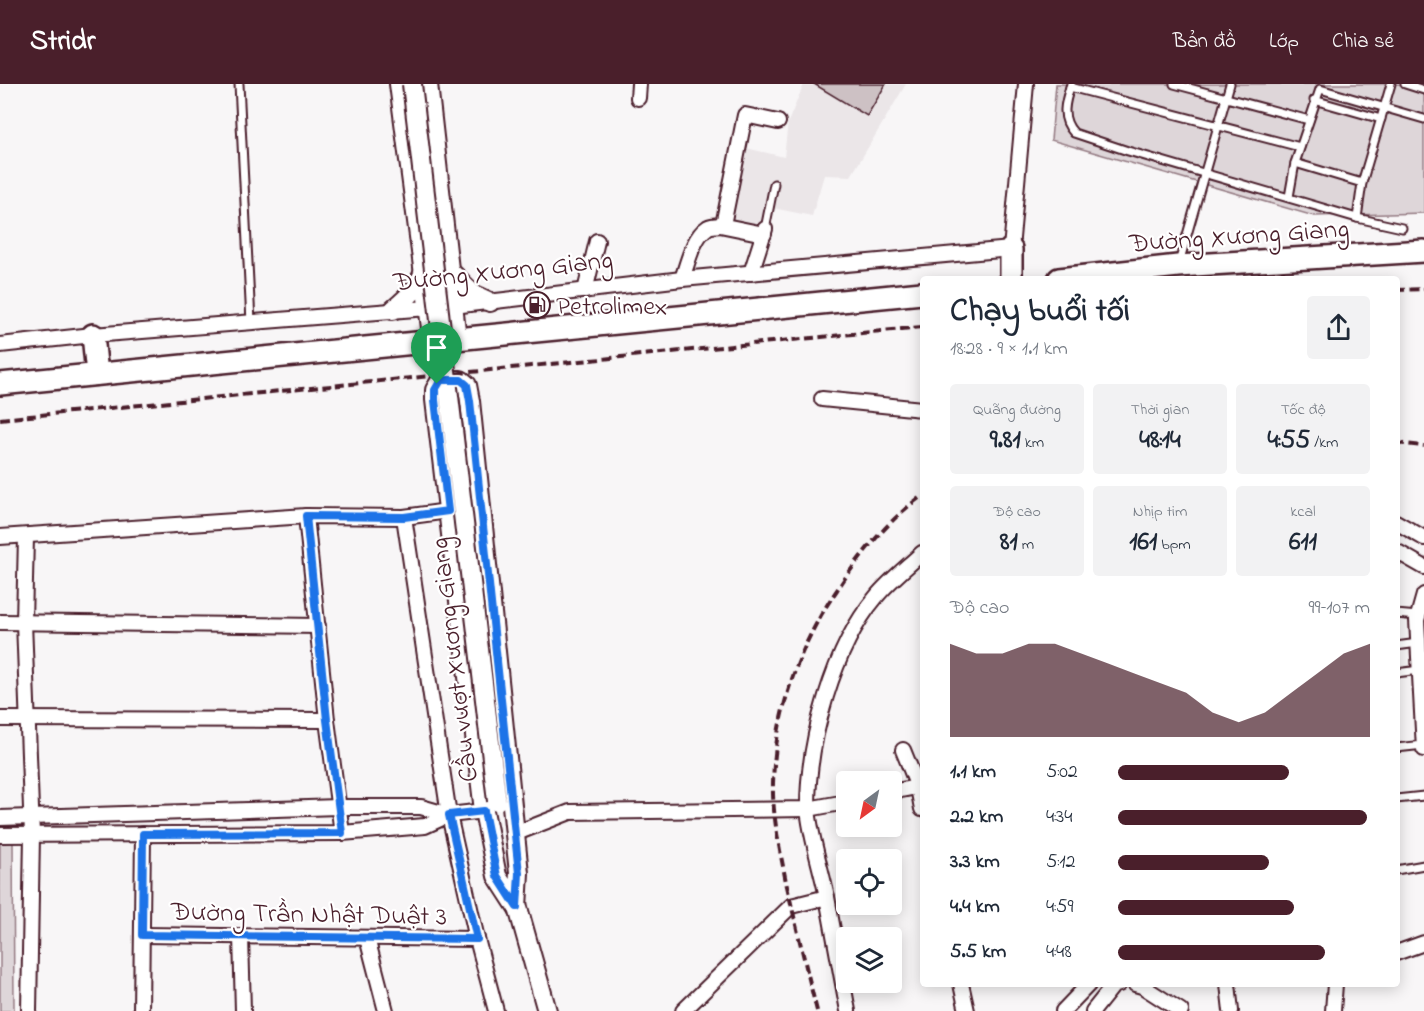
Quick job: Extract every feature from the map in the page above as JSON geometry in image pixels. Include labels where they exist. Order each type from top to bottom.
[{"type":"main road","points":[[1011,249],[1011,276]]},
{"type":"main road","name":"Đường Xương Giang","points":[[1097,276],[1178,266],[1424,251]]},
{"type":"main road","points":[[0,384],[920,293]]},
{"type":"main road","points":[[93,335],[97,374]]},
{"type":"street","points":[[399,84],[433,343]]},
{"type":"street","name":"Cầu vượt Xương Giang","points":[[412,84],[490,806]]},
{"type":"street","points":[[428,84],[457,340]]},
{"type":"street","points":[[1011,249],[1026,84]]},
{"type":"street","points":[[720,225],[728,208],[745,116],[778,123]]},
{"type":"street","points":[[682,279],[696,243],[704,230],[709,226],[720,225],[764,232],[751,273]]},
{"type":"street","points":[[585,291],[597,242]]},
{"type":"street","name":"Đường Xương Giang","points":[[0,345],[93,335],[453,306],[682,279],[1011,249]]},
{"type":"street","points":[[425,276],[434,290],[441,289],[449,273]]},
{"type":"street","points":[[449,273],[473,294],[490,302]]},
{"type":"street","points":[[393,310],[411,295],[425,276]]},
{"type":"street","points":[[517,907],[519,873],[483,510],[467,385],[461,380],[441,380],[435,390],[448,511],[490,806],[517,907],[547,1011]]},
{"type":"street","points":[[822,399],[920,409]]},
{"type":"street","points":[[0,537],[306,516],[404,517],[448,511],[483,510]]},
{"type":"street","points":[[306,516],[327,720],[342,833]]},
{"type":"street","points":[[404,517],[449,815],[496,1011]]},
{"type":"street","points":[[1400,524],[1424,538]]},
{"type":"street","points":[[26,537],[24,622],[32,835],[29,1011]]},
{"type":"street","points":[[1400,553],[1424,567]]},
{"type":"street","points":[[848,1011],[808,809],[811,764],[823,706],[846,645],[876,597],[920,555]]},
{"type":"street","points":[[1424,595],[1419,616],[1418,643],[1424,747]]},
{"type":"street","points":[[0,622],[318,626]]},
{"type":"street","points":[[0,718],[327,720]]},
{"type":"street","points":[[902,790],[920,786],[903,750]]},
{"type":"street","points":[[514,834],[570,813],[808,809],[836,804]]},
{"type":"street","points":[[0,835],[342,833],[425,826],[449,815],[490,806]]},
{"type":"street","points":[[0,818],[338,807],[421,807],[449,815]]},
{"type":"street","points":[[141,1011],[143,834]]},
{"type":"street","points":[[683,1011],[791,906],[827,897]]},
{"type":"street","name":"Đường Trần Nhật Duật 3","points":[[142,935],[477,939]]},
{"type":"street","points":[[241,936],[243,1011]]},
{"type":"street","points":[[367,938],[386,1011]]},
{"type":"street","points":[[1400,952],[1424,943]]},
{"type":"street","points":[[962,987],[967,1011]]},
{"type":"street","points":[[1063,1011],[1086,987]]},
{"type":"street","points":[[1093,1011],[1112,987]]},
{"type":"street","points":[[1144,987],[1181,1011]]},
{"type":"street","points":[[1231,987],[1231,1011]]},
{"type":"street","points":[[1333,1011],[1335,987]]},
{"type":"lane","points":[[239,84],[251,322]]},
{"type":"lane","points":[[1174,84],[1309,120]]},
{"type":"lane","points":[[1178,266],[1230,84]]},
{"type":"lane","points":[[1357,218],[1362,183],[1391,84]]},
{"type":"lane","points":[[1405,84],[1424,90]]},
{"type":"lane","points":[[1300,147],[1071,85],[1064,112],[1068,126],[1074,133],[1205,174],[1357,218],[1402,228]]},
{"type":"lane","points":[[1288,197],[1295,163],[1317,91],[1321,89],[1424,119]]},
{"type":"lane","points":[[1314,100],[1381,119]]},
{"type":"lane","points":[[1295,163],[1362,183]]},
{"type":"lane","points":[[764,232],[774,184]]},
{"type":"lane","points":[[1400,614],[1419,616]]},
{"type":"lane","points":[[1400,645],[1418,643]]},
{"type":"lane","points":[[1400,672],[1420,670]]},
{"type":"lane","points":[[1400,748],[1424,747]]},
{"type":"lane","points":[[1400,799],[1424,796]]},
{"type":"lane","points":[[1400,869],[1424,865]]},
{"type":"shaded area","points":[[804,84],[906,84],[851,176],[824,175],[812,216],[773,208],[765,233],[726,224],[734,145],[784,157],[788,122]]},
{"type":"shaded area","points":[[1056,84],[1424,84],[1424,213],[1314,216],[1051,140]]},
{"type":"shaded area","points":[[0,832],[13,841],[14,1011],[0,1011]]},
{"type":"building","points":[[814,84],[886,84],[867,116]]},
{"type":"railway","points":[[1400,290],[1424,289]]},
{"type":"railway","points":[[0,419],[920,327]]},
{"type":"railway","points":[[1400,443],[1424,446]]},
{"type":"railway","points":[[817,1011],[786,882],[775,820],[773,783],[778,732],[800,657],[823,612],[875,539],[920,498]]},
{"type":"place","name":"Petrolimex","points":[[537,305]]},
{"type":"route","points":[[441,380],[461,380],[467,385],[470,401],[519,873],[517,907],[497,876],[484,811],[449,815],[477,939],[142,935],[143,834],[342,833],[327,720],[306,516],[404,517],[448,511],[435,400],[437,384],[441,380]]}]
